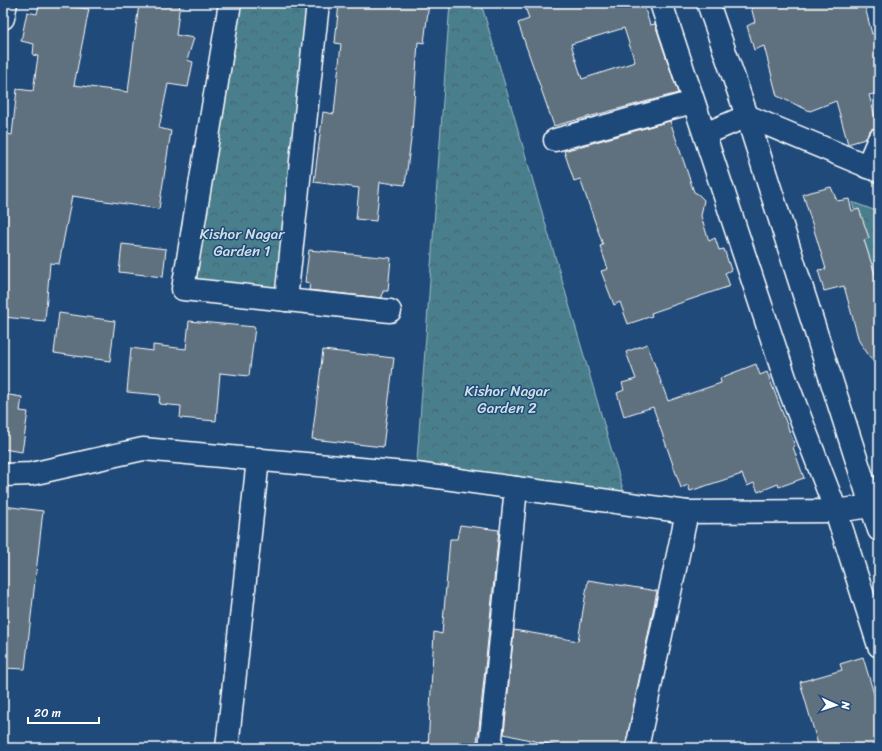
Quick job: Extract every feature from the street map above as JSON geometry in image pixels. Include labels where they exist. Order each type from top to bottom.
[{"type":"street","points":[[3,18],[6,3]]},
{"type":"street","points":[[230,3],[183,290],[390,311]]},
{"type":"street","points":[[286,300],[318,3]]},
{"type":"street","points":[[661,3],[784,378],[836,511],[879,646]]},
{"type":"street","points":[[708,3],[747,116],[879,530]]},
{"type":"street","points":[[554,140],[693,102]]},
{"type":"street","points":[[705,134],[747,116],[873,169],[879,139]]},
{"type":"street","points":[[3,475],[31,474],[143,449],[416,474],[686,512],[836,511],[871,506]]},
{"type":"street","points":[[227,748],[258,459]]},
{"type":"street","points":[[492,748],[516,488]]},
{"type":"street","points":[[637,748],[686,512]]},
{"type":"green space","name":"Kishor Nagar Garden 1","points":[[232,3],[318,3],[286,300],[183,289]]},
{"type":"green space","name":"Kishor Nagar Garden 2","points":[[450,3],[481,3],[627,503],[416,474]]},
{"type":"green space","points":[[852,202],[879,212],[879,288]]},
{"type":"building","points":[[44,3],[89,9],[74,85],[128,92],[139,3],[180,3],[176,35],[194,38],[187,60],[193,62],[188,87],[168,84],[159,128],[171,131],[159,209],[72,196],[59,264],[50,263],[45,321],[3,317],[3,153],[7,134],[12,135],[17,89],[33,91],[38,56],[33,55],[34,44],[21,41],[27,12],[37,14],[39,5],[44,5]]},
{"type":"building","points":[[339,3],[429,3],[424,43],[418,42],[412,132],[405,185],[380,182],[376,221],[356,219],[359,188],[314,182],[323,112],[334,114],[341,44],[335,43]]},
{"type":"building","points":[[524,3],[643,3],[650,25],[655,24],[678,93],[554,126],[518,23],[529,19]],"holes":[[[624,28],[635,62],[582,79],[571,44]]]},
{"type":"building","points":[[750,3],[864,3],[872,34],[879,32],[879,93],[869,95],[878,127],[871,129],[865,139],[848,144],[836,101],[810,111],[777,96],[764,46],[754,50],[747,26],[755,22]]},
{"type":"building","points":[[670,121],[694,192],[704,200],[701,216],[709,241],[715,238],[719,250],[724,249],[731,270],[725,273],[730,286],[651,313],[652,316],[628,324],[620,302],[614,305],[601,271],[608,269],[600,246],[603,245],[580,179],[574,181],[564,151]]},
{"type":"building","points":[[831,187],[837,201],[849,199],[852,211],[859,209],[869,238],[864,240],[879,287],[879,370],[859,341],[844,286],[824,291],[818,270],[826,269],[803,194]]},
{"type":"building","points":[[122,244],[166,249],[163,277],[119,272]]},
{"type":"building","points":[[309,250],[391,258],[388,291],[383,291],[382,298],[309,290],[310,283],[305,282]]},
{"type":"building","points":[[59,313],[115,321],[110,361],[54,353]]},
{"type":"building","points":[[189,321],[255,327],[249,376],[220,373],[216,421],[180,418],[181,406],[159,404],[160,395],[127,392],[131,348],[153,351],[153,345],[186,349]]},
{"type":"building","points":[[647,344],[668,401],[721,383],[720,378],[756,364],[760,375],[767,372],[795,446],[793,447],[804,478],[779,487],[778,484],[758,492],[754,483],[747,486],[742,474],[690,491],[688,485],[681,488],[653,407],[624,416],[617,393],[624,390],[622,383],[636,379],[626,352]]},
{"type":"building","points":[[323,350],[394,358],[383,447],[312,439]]},
{"type":"building","points":[[3,394],[22,397],[20,411],[28,412],[22,452],[3,449]]},
{"type":"building","points":[[3,506],[43,511],[25,669],[3,668]]},
{"type":"building","points":[[460,525],[499,530],[479,728],[476,748],[428,748],[434,632],[442,634],[450,539],[457,539]]},
{"type":"building","points":[[588,580],[657,591],[625,748],[565,748],[504,734],[514,630],[578,641]]},
{"type":"building","points":[[863,657],[879,711],[879,748],[819,748],[800,682],[842,670],[840,664]]}]
